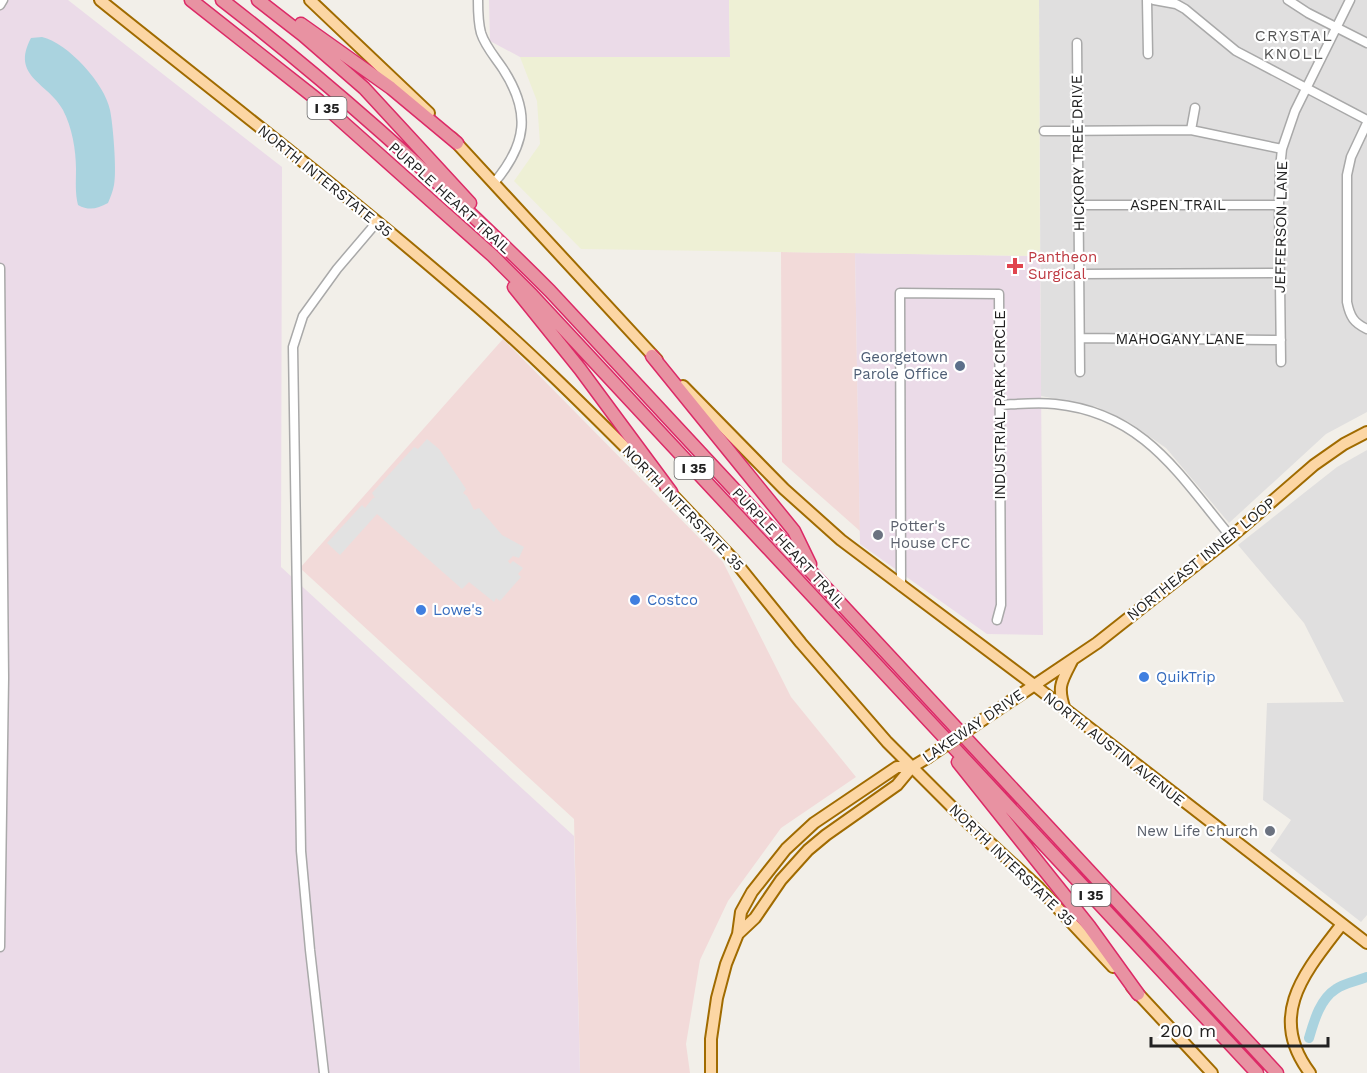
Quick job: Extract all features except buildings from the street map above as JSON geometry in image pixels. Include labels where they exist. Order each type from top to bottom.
[{"type":"highway","name":"PURPLE HEART TRAIL","points":[[191,0],[319,101],[494,256],[1257,1073]]},
{"type":"highway","name":"PURPLE HEART TRAIL","points":[[222,0],[284,48],[382,132],[507,248],[614,358],[1277,1073]]},
{"type":"highway","points":[[258,0],[364,88],[472,205],[507,248]]},
{"type":"highway","points":[[266,0],[382,81],[457,143]]},
{"type":"highway","points":[[456,224],[514,287],[549,330],[671,492]]},
{"type":"highway","points":[[652,356],[794,531],[814,573]]},
{"type":"highway","points":[[926,717],[955,759],[1089,926],[1138,993]]},
{"type":"main road","name":"NORTH INTERSTATE 35","points":[[100,0],[377,222],[479,308],[671,492],[733,559],[801,643],[887,742],[1039,888],[1212,1073]]},
{"type":"main road","points":[[310,0],[438,122],[652,356],[784,489],[841,540],[1034,685]]},
{"type":"main road","name":"NORTHEAST INNER LOOP","points":[[1034,685],[1152,601],[1314,465],[1344,444],[1367,432]]},
{"type":"main road","points":[[1065,711],[1059,688],[1074,658]]},
{"type":"main road","name":"NORTH AUSTIN AVENUE","points":[[1034,685],[1367,943]]},
{"type":"main road","name":"LAKEWAY DRIVE","points":[[738,934],[755,918],[781,880],[808,850],[897,785],[912,767],[1034,685]]},
{"type":"main road","points":[[887,742],[891,756],[888,773]]},
{"type":"main road","name":"LAKEWAY DRIVE","points":[[711,1073],[711,1038],[717,999],[726,964],[738,934],[741,912],[752,892],[786,849],[832,810],[897,767],[912,767]]},
{"type":"main road","points":[[1310,1073],[1300,1060],[1292,1039],[1290,1018],[1292,1000],[1306,972],[1342,924]]},
{"type":"street","points":[[0,5],[3,0]]},
{"type":"street","points":[[478,0],[483,37],[516,89],[522,116],[520,141],[505,170],[494,183]]},
{"type":"street","points":[[1147,0],[1148,54]]},
{"type":"street","points":[[1154,0],[1176,4],[1185,9],[1236,51],[1367,121],[1351,157],[1347,175],[1347,302],[1349,314],[1354,322],[1367,330]]},
{"type":"street","points":[[1288,0],[1367,43]]},
{"type":"street","name":"JEFFERSON LANE","points":[[1281,362],[1278,205],[1282,150],[1295,111],[1350,0]]},
{"type":"street","name":"HICKORY TREE DRIVE","points":[[1077,43],[1080,372]]},
{"type":"street","points":[[1191,130],[1195,108]]},
{"type":"street","points":[[1044,131],[1191,130],[1282,150]]},
{"type":"street","name":"ASPEN TRAIL","points":[[1078,205],[1278,205]]},
{"type":"street","points":[[324,1073],[301,851],[293,347],[303,316],[337,269],[377,222]]},
{"type":"street","points":[[0,268],[4,678],[0,947]]},
{"type":"street","points":[[1079,274],[1279,273]]},
{"type":"street","name":"INDUSTRIAL PARK CIRCLE","points":[[901,586],[900,293],[999,294],[1001,604],[997,620]]},
{"type":"street","name":"MAHOGANY LANE","points":[[1080,338],[1281,340]]},
{"type":"street","points":[[1000,405],[1053,404],[1080,408],[1112,419],[1134,431],[1152,444],[1231,537]]},
{"type":"shaded area","points":[[0,0],[68,0],[282,167],[281,567],[574,836],[580,1073],[0,1073]]},
{"type":"shaded area","points":[[489,0],[729,0],[730,57],[520,57],[490,41]]},
{"type":"shaded area","points":[[1039,0],[1367,0],[1367,412],[1326,434],[1229,523],[1166,448],[1127,421],[1097,407],[1041,396]]},
{"type":"shaded area","points":[[781,252],[855,253],[860,531],[782,462]]},
{"type":"shaded area","points":[[855,253],[1040,256],[1043,635],[987,634],[860,544]]},
{"type":"shaded area","points":[[503,339],[723,562],[791,697],[856,777],[781,828],[728,901],[700,960],[686,1044],[690,1073],[580,1073],[574,819],[300,568]]},
{"type":"shaded area","points":[[427,439],[439,449],[466,489],[463,493],[474,510],[479,508],[502,535],[524,547],[519,558],[513,556],[508,561],[510,564],[513,561],[523,568],[518,574],[521,577],[500,601],[496,598],[494,602],[469,582],[462,589],[377,514],[340,555],[327,543],[362,505],[365,508],[375,498],[372,493],[414,447],[418,449]]},
{"type":"shaded area","points":[[1367,450],[1367,915],[1361,922],[1270,851],[1291,820],[1263,800],[1267,703],[1344,702],[1304,623],[1238,545],[1337,467]]},
{"type":"green space","points":[[729,0],[1039,0],[1040,256],[581,249],[514,181],[540,144],[537,101],[520,57],[730,57]]},
{"type":"water","points":[[42,37],[63,47],[74,56],[93,77],[107,100],[112,126],[115,179],[108,203],[100,207],[89,209],[78,205],[75,154],[69,124],[57,101],[28,71],[25,62],[26,51],[31,38]]},
{"type":"waterway","points":[[1309,1038],[1318,1011],[1330,993],[1343,985],[1367,977]]},
{"type":"place","name":"Pantheon Surgical","points":[[1015,266]]},
{"type":"place","name":"Georgetown Parole Office","points":[[960,366]]},
{"type":"place","name":"Potter's House CFC","points":[[878,535]]},
{"type":"place","name":"Costco","points":[[635,600]]},
{"type":"place","name":"Lowe's","points":[[421,610]]},
{"type":"place","name":"QuikTrip","points":[[1144,677]]},
{"type":"place","name":"New Life Church","points":[[1270,831]]},
{"type":"district","name":"CRYSTAL KNOLL","points":[[1294,44]]}]
